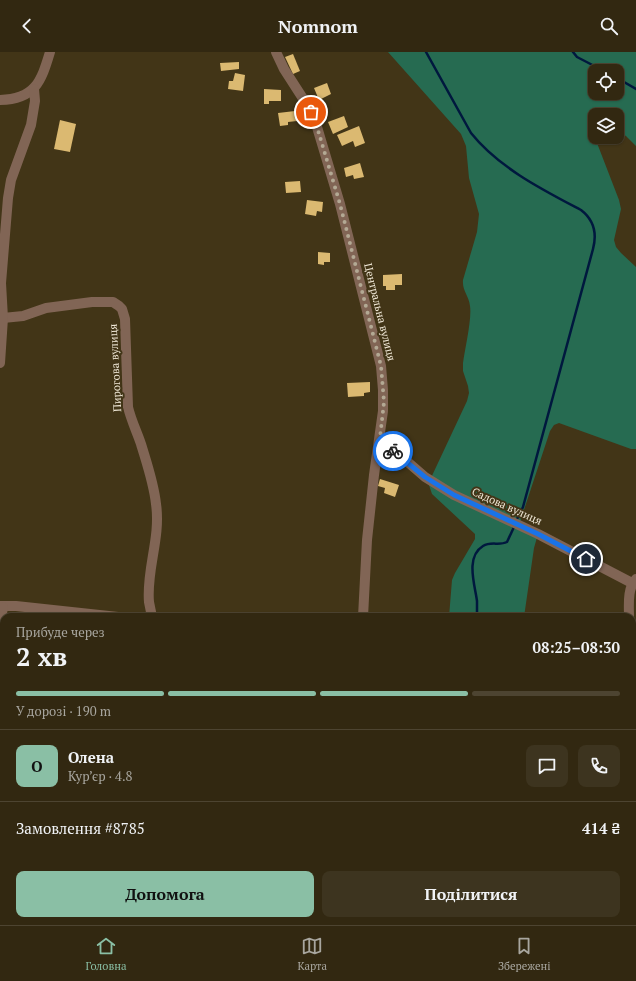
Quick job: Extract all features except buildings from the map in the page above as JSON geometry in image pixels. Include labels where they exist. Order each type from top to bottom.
[{"type":"street","points":[[0,100],[21,96],[34,89],[42,77],[50,52]]},
{"type":"street","name":"Центральна вулиця","points":[[276,52],[284,69],[308,107],[317,127],[340,204],[381,366],[384,402],[367,540],[363,613]]},
{"type":"street","points":[[0,363],[3,318],[1,283],[9,194],[12,180],[31,125],[36,101],[34,89]]},
{"type":"street","name":"Пирогова вулиця","points":[[3,318],[23,316],[46,308],[92,302],[113,302],[122,309],[125,325],[128,407],[141,444],[156,504],[156,541],[149,589],[151,613]]},
{"type":"street","name":"Садова вулиця","points":[[380,438],[425,477],[454,495],[634,581],[630,594],[630,613]]},
{"type":"street","points":[[1,606],[16,606],[81,613]]},
{"type":"green space","points":[[388,52],[636,52],[636,146],[624,135],[624,108],[588,108],[588,144],[597,144],[619,200],[621,209],[614,240],[616,247],[636,267],[636,449],[631,449],[559,423],[554,425],[550,431],[519,525],[538,534],[534,548],[525,613],[449,613],[452,580],[475,539],[475,534],[432,494],[429,485],[467,401],[469,393],[463,371],[463,363],[470,312],[463,280],[477,232],[479,214],[469,178],[466,146],[461,134]]},
{"type":"waterway","points":[[426,52],[471,133],[482,146],[522,177],[581,210],[592,223],[595,238],[523,507],[517,519]]},
{"type":"waterway","points":[[573,52],[577,57],[590,64]]},
{"type":"waterway","points":[[624,82],[636,89]]},
{"type":"waterway","points":[[477,613],[477,601],[472,572],[474,557],[477,551],[483,546],[507,542],[514,527]]},
{"type":"way so far","points":[[311,112],[317,127],[340,204],[381,366],[384,402],[380,438],[393,451]]},
{"type":"route","points":[[393,451],[425,477],[454,495],[538,534],[586,559]]}]
